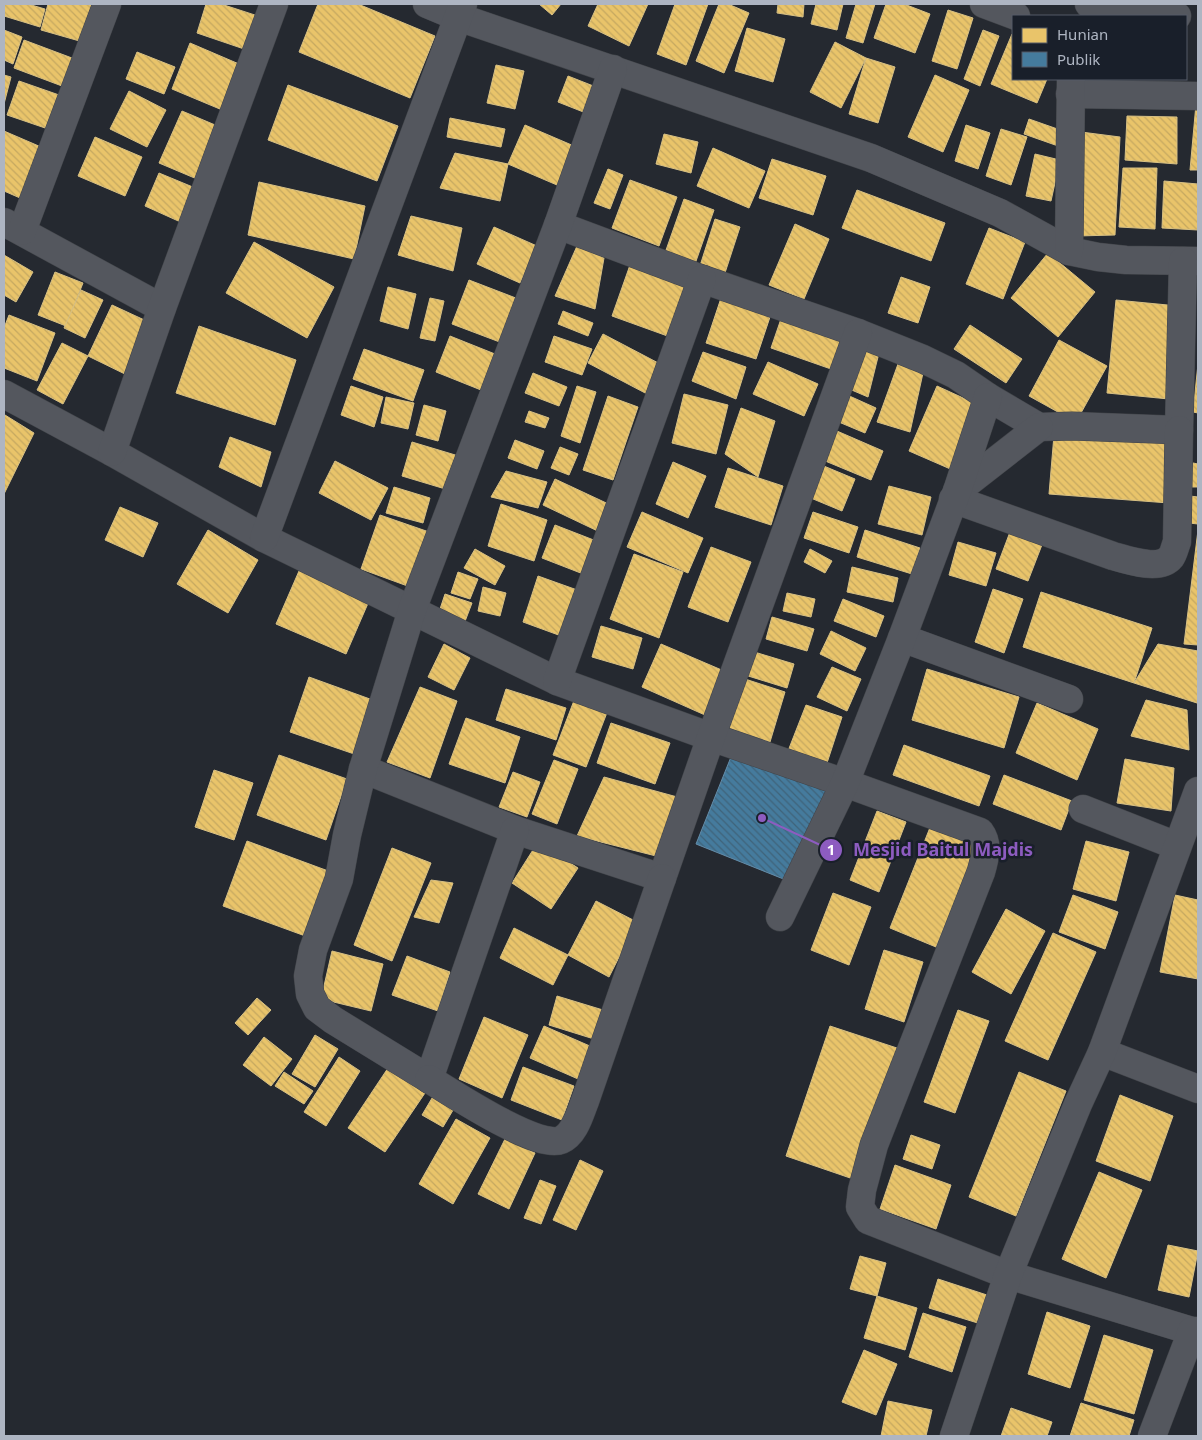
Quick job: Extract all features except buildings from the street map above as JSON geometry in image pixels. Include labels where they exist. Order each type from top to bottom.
[{"type":"street","points":[[107,4],[13,226],[162,308]]},
{"type":"street","points":[[112,452],[162,308],[274,4]]},
{"type":"street","points":[[427,4],[461,10],[612,69],[870,158],[1000,212],[1068,251],[1126,260],[1191,261],[1179,430],[1177,542],[1171,558],[1163,563],[1154,564],[1134,562],[1120,558],[955,495]]},
{"type":"street","points":[[984,4],[1013,15]]},
{"type":"street","points":[[1089,4],[1166,8],[1176,15]]},
{"type":"street","points":[[264,538],[461,10]]},
{"type":"street","points":[[612,69],[558,225],[412,610],[363,769],[339,880],[313,950],[308,976],[310,994],[317,1008],[333,1020],[513,1128],[546,1140],[560,1140],[571,1132],[585,1101],[711,737],[858,333]]},
{"type":"street","points":[[1068,251],[1071,86],[1185,90]]},
{"type":"street","points":[[558,225],[702,279],[858,333],[923,359],[956,375],[988,397],[1039,427],[1072,426],[1179,430]]},
{"type":"street","points":[[557,681],[702,279]]},
{"type":"street","points":[[4,394],[112,452],[264,538],[557,681],[980,832],[986,844],[985,858],[969,904],[874,1145],[862,1190],[860,1207],[868,1220],[1008,1275],[1195,1331],[1152,1436]]},
{"type":"street","points":[[780,917],[845,783],[902,638],[955,495],[988,397]]},
{"type":"street","points":[[955,495],[1039,427]]},
{"type":"street","points":[[902,638],[1069,699]]},
{"type":"street","points":[[363,769],[515,830],[662,878]]},
{"type":"street","points":[[954,1436],[1008,1275],[1078,1104],[1102,1052],[1198,791]]},
{"type":"street","points":[[1082,809],[1177,846]]},
{"type":"street","points":[[429,1079],[515,830]]},
{"type":"street","points":[[1102,1052],[1198,1089]]},
{"type":"place","name":"Mesjid Baitul Majdis","points":[[762,818]]}]
